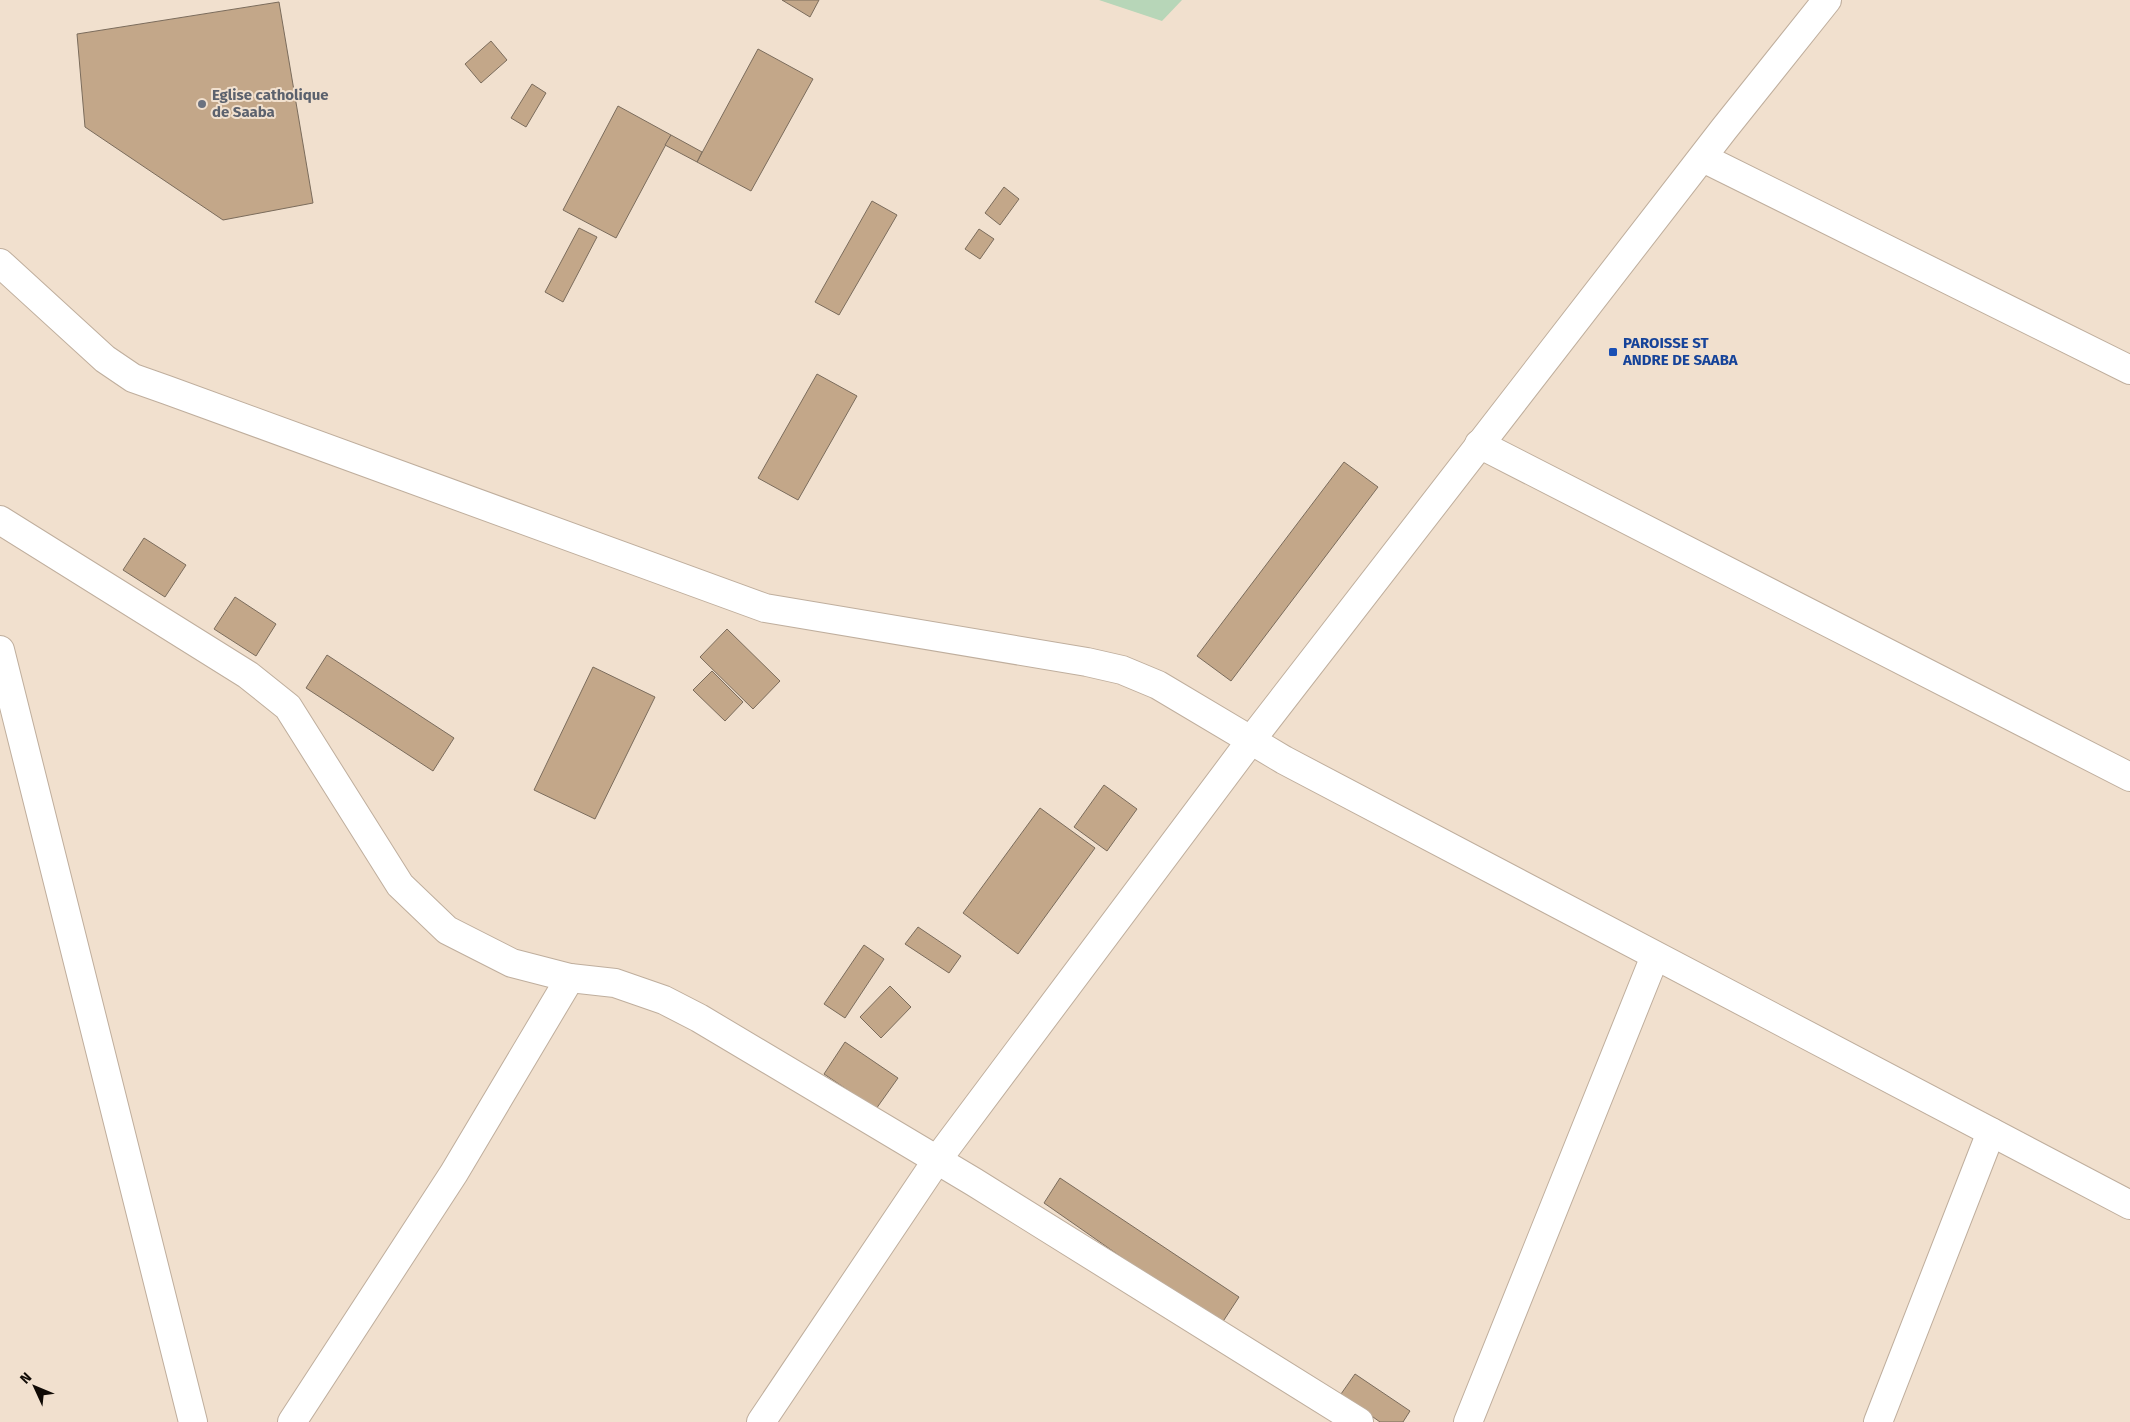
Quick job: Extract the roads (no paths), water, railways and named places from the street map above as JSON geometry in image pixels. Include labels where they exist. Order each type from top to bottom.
[{"type":"street","points":[[761,1422],[937,1160],[1252,740],[1821,3]]},
{"type":"street","points":[[1703,158],[2130,370]]},
{"type":"street","points":[[0,263],[105,359],[133,378],[765,608],[1087,662],[1122,670],[1158,685],[1284,760],[2130,1205]]},
{"type":"street","points":[[1479,444],[2130,777]]},
{"type":"street","points":[[0,520],[248,675],[288,707],[400,885],[447,930],[512,963],[570,978],[614,983],[664,1000],[699,1018],[937,1160],[1359,1422]]},
{"type":"street","points":[[0,650],[193,1422]]},
{"type":"street","points":[[1468,1422],[1655,956]]},
{"type":"street","points":[[292,1422],[454,1173],[570,978]]},
{"type":"street","points":[[1878,1422],[1991,1132]]},
{"type":"place","name":"Eglise catholique de Saaba","points":[[202,104]]},
{"type":"place","name":"PAROISSE ST ANDRE DE SAABA","points":[[1613,352]]}]
